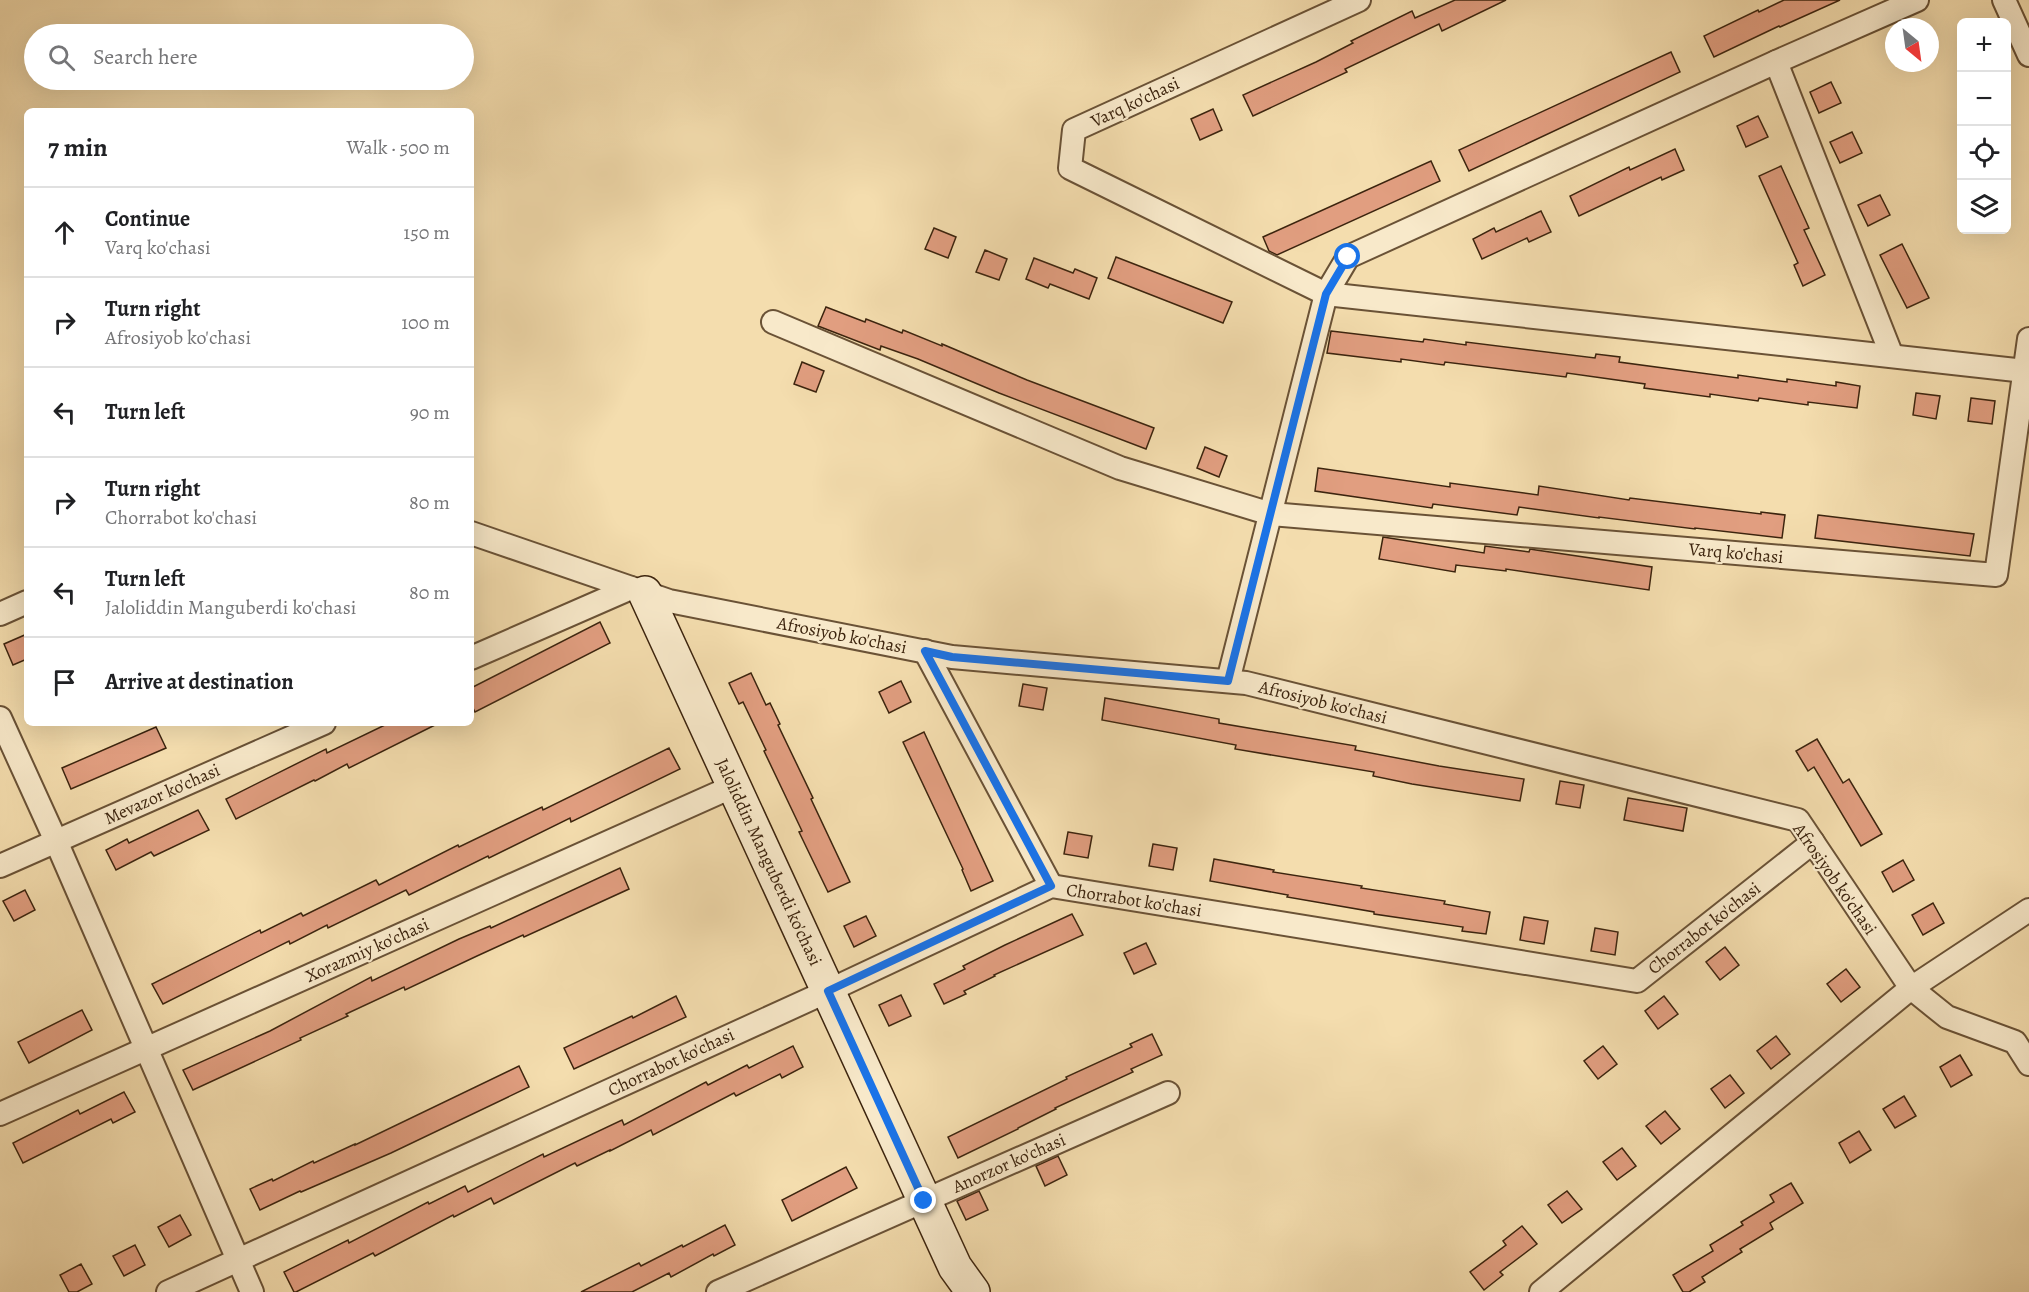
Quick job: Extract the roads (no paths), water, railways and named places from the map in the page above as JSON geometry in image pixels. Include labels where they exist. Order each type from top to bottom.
[{"type":"street","name":"Varq ko'chasi","points":[[1359,0],[1074,130],[1070,168],[1326,294],[2025,371]]},
{"type":"street","points":[[1228,681],[1326,294],[1348,257],[1917,0]]},
{"type":"street","points":[[2004,0],[2029,55]]},
{"type":"street","points":[[1776,62],[1892,356]]},
{"type":"street","name":"Varq ko'chasi","points":[[773,322],[1120,468],[1271,514],[1996,575],[2029,339]]},
{"type":"street","name":"Afrosiyob ko'chasi","points":[[474,534],[669,601],[952,657],[1246,683],[1798,820],[1911,988],[1947,1017],[2015,1042],[2029,1064]]},
{"type":"street","points":[[474,657],[638,590]]},
{"type":"street","name":"Jaloliddin Manguberdi ko'chasi","points":[[638,590],[734,786],[955,1267],[973,1292]]},
{"type":"street","points":[[0,614],[24,603]]},
{"type":"street","points":[[925,651],[1051,886]]},
{"type":"street","points":[[0,718],[56,841],[252,1292]]},
{"type":"street","name":"Mevazor ko'chasi","points":[[0,866],[317,726]]},
{"type":"street","name":"Xorazmiy ko'chasi","points":[[0,1114],[734,786]]},
{"type":"street","name":"Chorrabot ko'chasi","points":[[168,1292],[828,991],[1051,886],[1637,981],[1813,842]]},
{"type":"street","points":[[1541,1292],[1911,988],[2029,910]]},
{"type":"street","name":"Anorzor ko'chasi","points":[[718,1292],[1168,1093]]}]
